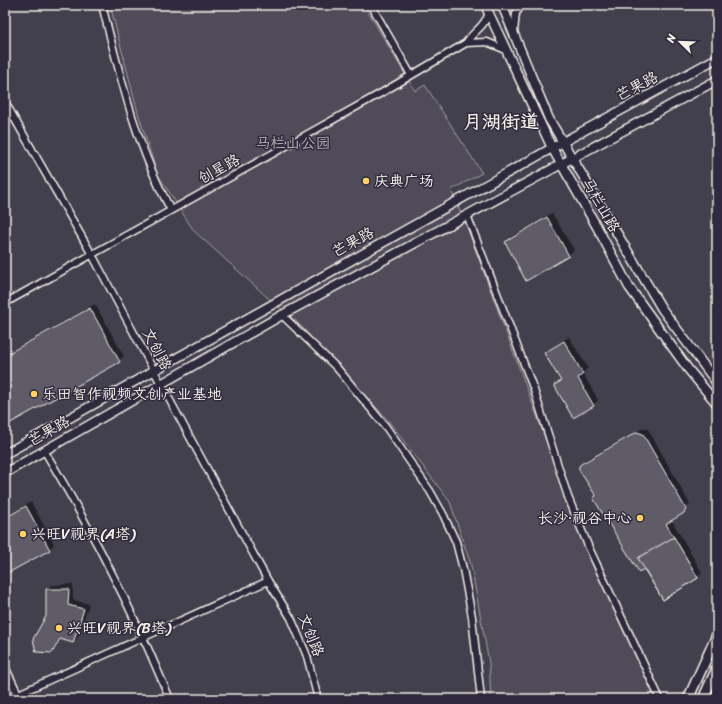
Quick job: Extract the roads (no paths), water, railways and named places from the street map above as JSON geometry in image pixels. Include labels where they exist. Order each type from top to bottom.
[{"type":"main road","name":"马栏山路","points":[[485,5],[552,148],[629,287],[688,369],[717,404]]},
{"type":"main road","name":"马栏山路","points":[[502,5],[549,119],[662,309],[717,383]]},
{"type":"main road","name":"芒果路","points":[[5,454],[552,148],[717,58]]},
{"type":"main road","name":"芒果路","points":[[5,473],[282,315],[717,80]]},
{"type":"main road","points":[[688,699],[717,635]]},
{"type":"main road","points":[[703,699],[717,668]]},
{"type":"street","points":[[102,5],[124,90],[136,126],[155,178],[171,210]]},
{"type":"street","points":[[371,5],[411,76]]},
{"type":"street","points":[[514,32],[516,14],[522,5]]},
{"type":"street","points":[[466,43],[471,36],[481,28],[489,13]]},
{"type":"street","points":[[466,43],[487,42],[506,50]]},
{"type":"street","name":"创星路","points":[[5,303],[411,76],[466,43]]},
{"type":"street","name":"文创路","points":[[5,102],[92,254],[268,581],[290,618],[307,656],[318,699]]},
{"type":"street","points":[[467,214],[534,390],[574,512],[589,548],[660,699]]},
{"type":"street","points":[[282,315],[337,368],[386,426],[444,514],[456,542],[463,569],[472,617],[481,699]]},
{"type":"street","points":[[44,450],[93,537],[144,638],[170,699]]},
{"type":"street","points":[[5,688],[10,698],[18,697],[268,581]]},
{"type":"street","points":[[5,668],[18,697]]},
{"type":"place","name":"庆典广场","points":[[366,181]]},
{"type":"place","name":"乐田智作视频文创产业基地","points":[[34,394]]},
{"type":"place","name":"长沙·视谷中心","points":[[640,518]]},
{"type":"place","name":"兴旺V视界(A塔)","points":[[23,534]]},
{"type":"place","name":"兴旺V视界(B塔)","points":[[59,628]]},
{"type":"district","name":"月湖街道","points":[[501,121]]},
{"type":"park label","name":"马栏山公园","points":[[293,143]]}]
